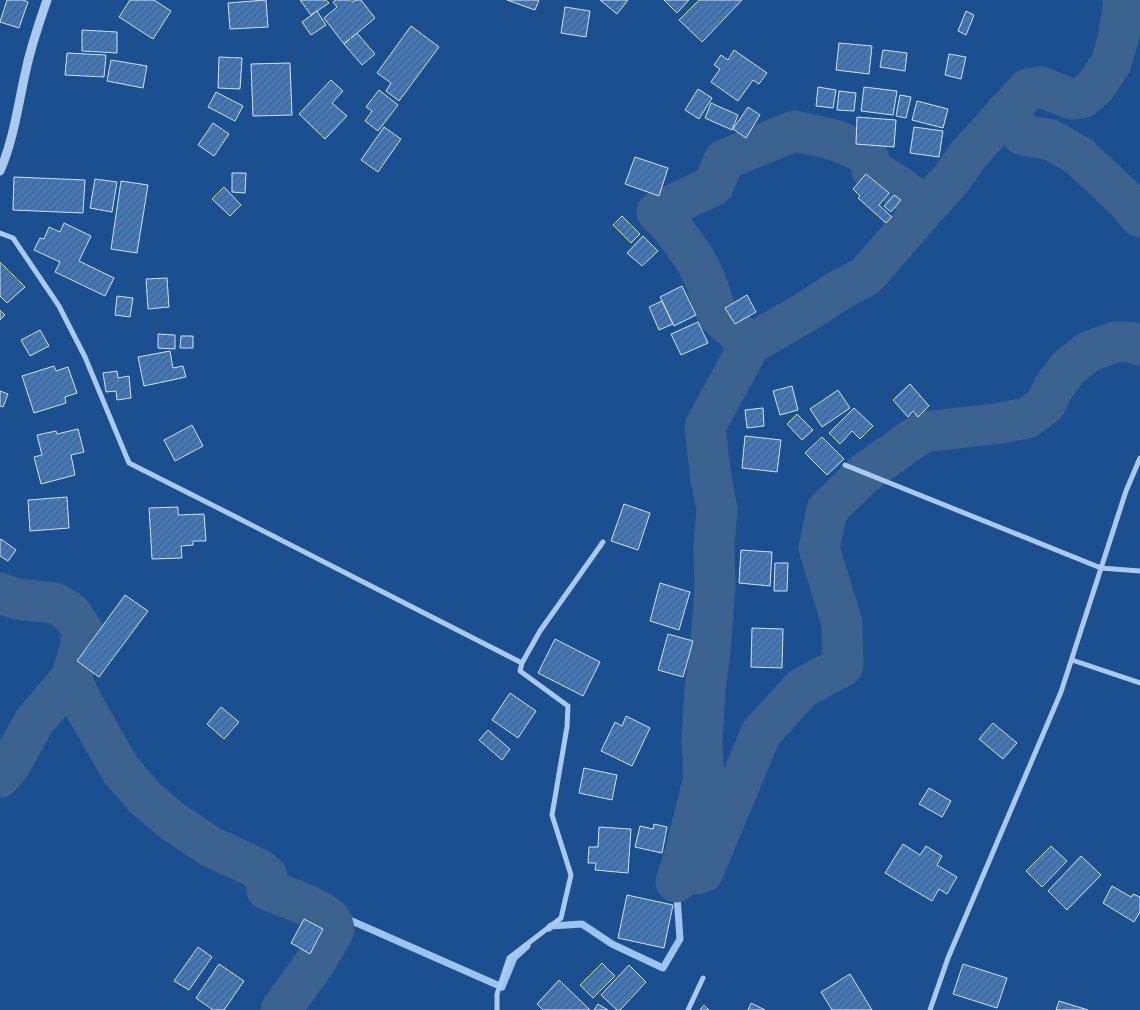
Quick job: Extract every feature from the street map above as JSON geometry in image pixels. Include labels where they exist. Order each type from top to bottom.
[{"type":"street","points":[[0,170],[5,160],[18,113],[26,70],[47,0]]},
{"type":"street","points":[[0,233],[13,238],[59,306],[85,357],[129,464],[245,521],[522,663]]},
{"type":"street","points":[[930,1010],[948,958],[1061,692],[1126,491],[1140,458]]},
{"type":"street","points":[[845,465],[1101,568],[1140,571]]},
{"type":"street","points":[[498,1010],[496,994],[509,958],[561,918],[571,875],[552,815],[568,727],[568,706],[520,671],[522,663],[540,631],[603,542]]},
{"type":"street","points":[[1072,660],[1140,683]]},
{"type":"street","points":[[688,1010],[703,978]]},
{"type":"building","points":[[7,0],[23,0],[28,2],[19,28],[0,22]]},
{"type":"building","points":[[130,0],[154,0],[171,11],[153,39],[119,17]]},
{"type":"building","points":[[266,0],[268,27],[230,29],[228,3]]},
{"type":"building","points":[[300,0],[326,0],[329,3],[311,15]]},
{"type":"building","points":[[336,0],[350,0],[352,2],[361,0],[375,18],[344,44],[324,18],[337,7],[333,2]]},
{"type":"building","points":[[507,0],[539,0],[535,10]]},
{"type":"building","points":[[600,0],[628,0],[617,14]]},
{"type":"building","points":[[664,0],[689,0],[677,13]]},
{"type":"building","points":[[699,0],[742,0],[702,42],[679,20]]},
{"type":"building","points":[[565,7],[590,11],[586,37],[561,33]]},
{"type":"building","points":[[317,11],[326,25],[311,35],[302,22]]},
{"type":"building","points":[[966,11],[974,15],[966,35],[958,31]]},
{"type":"building","points":[[411,26],[439,47],[399,101],[386,91],[391,83],[377,73]]},
{"type":"building","points":[[82,30],[117,32],[117,53],[82,51]]},
{"type":"building","points":[[357,33],[375,54],[362,65],[344,44]]},
{"type":"building","points":[[839,43],[872,46],[869,74],[836,70]]},
{"type":"building","points":[[734,50],[767,73],[759,84],[753,80],[738,101],[711,82],[720,69],[714,65],[721,55],[728,60]]},
{"type":"building","points":[[883,50],[907,53],[905,71],[880,67]]},
{"type":"building","points":[[67,53],[106,55],[104,77],[65,75]]},
{"type":"building","points":[[949,54],[966,57],[961,79],[945,75]]},
{"type":"building","points":[[219,57],[242,58],[240,89],[218,88]]},
{"type":"building","points":[[111,60],[147,66],[143,88],[107,81]]},
{"type":"building","points":[[290,63],[292,115],[253,116],[251,64]]},
{"type":"building","points":[[331,80],[343,91],[332,103],[347,116],[325,139],[299,114]]},
{"type":"building","points":[[818,87],[836,90],[833,108],[816,106]]},
{"type":"building","points":[[864,87],[897,91],[893,115],[861,111]]},
{"type":"building","points":[[698,89],[712,98],[699,119],[685,110]]},
{"type":"building","points":[[379,90],[398,105],[378,131],[365,121],[372,111],[366,107]]},
{"type":"building","points":[[839,91],[856,93],[854,111],[837,110]]},
{"type":"building","points":[[216,92],[243,106],[235,121],[208,107]]},
{"type":"building","points":[[900,95],[911,97],[906,118],[896,116]]},
{"type":"building","points":[[917,101],[948,109],[943,128],[912,120]]},
{"type":"building","points":[[711,103],[738,115],[732,130],[705,118]]},
{"type":"building","points":[[748,107],[760,115],[746,138],[733,129]]},
{"type":"building","points":[[857,117],[896,120],[894,147],[856,144]]},
{"type":"building","points":[[213,123],[229,134],[214,156],[198,145]]},
{"type":"building","points":[[384,127],[401,139],[378,172],[361,160]]},
{"type":"building","points":[[914,127],[943,131],[939,157],[910,153]]},
{"type":"building","points":[[635,157],[668,168],[659,196],[625,184]]},
{"type":"building","points":[[232,173],[246,173],[245,193],[232,192]]},
{"type":"building","points":[[866,174],[889,193],[879,205],[892,217],[886,223],[858,198],[860,196],[853,189]]},
{"type":"building","points":[[14,177],[85,180],[83,213],[13,210]]},
{"type":"building","points":[[95,179],[117,182],[112,212],[90,208]]},
{"type":"building","points":[[121,181],[148,185],[137,253],[111,249]]},
{"type":"building","points":[[224,187],[241,205],[230,216],[212,199]]},
{"type":"building","points":[[894,195],[901,200],[891,212],[884,206]]},
{"type":"building","points":[[622,216],[640,234],[631,243],[613,225]]},
{"type":"building","points":[[64,223],[91,236],[79,261],[114,278],[105,296],[55,272],[60,262],[34,250],[40,238],[44,239],[49,227],[60,232]]},
{"type":"building","points":[[643,236],[658,251],[642,266],[627,253]]},
{"type":"building","points":[[0,262],[25,287],[7,303],[0,296]]},
{"type":"building","points":[[167,278],[169,307],[148,309],[146,279]]},
{"type":"building","points":[[682,286],[696,315],[674,326],[660,297]]},
{"type":"building","points":[[747,295],[756,312],[735,324],[725,308]]},
{"type":"building","points":[[117,296],[133,298],[130,317],[115,315]]},
{"type":"building","points":[[662,301],[673,324],[659,330],[649,307]]},
{"type":"building","points":[[0,310],[5,315],[0,320]]},
{"type":"building","points":[[698,322],[708,343],[681,355],[671,334]]},
{"type":"building","points":[[40,330],[49,346],[30,356],[21,340]]},
{"type":"building","points":[[158,334],[175,335],[175,349],[158,348]]},
{"type":"building","points":[[181,336],[193,336],[193,348],[180,348]]},
{"type":"building","points":[[170,351],[173,368],[183,366],[186,377],[144,386],[138,357]]},
{"type":"building","points":[[54,366],[56,371],[68,367],[77,393],[65,397],[66,403],[34,413],[22,376]]},
{"type":"building","points":[[117,371],[118,378],[129,376],[131,398],[117,400],[116,391],[106,392],[103,373]]},
{"type":"building","points":[[910,384],[929,406],[918,417],[913,411],[908,417],[893,400]]},
{"type":"building","points":[[792,386],[798,410],[780,415],[773,391]]},
{"type":"building","points":[[838,390],[850,408],[822,427],[810,409]]},
{"type":"building","points":[[0,391],[8,394],[3,407],[0,406]]},
{"type":"building","points":[[763,408],[764,426],[747,428],[745,410]]},
{"type":"building","points":[[854,408],[873,426],[860,439],[852,431],[840,444],[829,433]]},
{"type":"building","points":[[797,414],[813,430],[802,440],[787,424]]},
{"type":"building","points":[[192,425],[203,446],[175,461],[164,440]]},
{"type":"building","points":[[78,429],[84,452],[71,455],[75,475],[41,484],[34,457],[42,455],[37,435],[56,431],[57,434]]},
{"type":"building","points":[[745,436],[781,440],[777,472],[742,468]]},
{"type":"building","points":[[822,437],[844,459],[827,475],[805,453]]},
{"type":"building","points":[[67,497],[69,528],[30,531],[28,500]]},
{"type":"building","points":[[624,504],[650,513],[638,550],[611,541]]},
{"type":"building","points":[[178,507],[178,515],[204,514],[206,541],[193,541],[193,545],[181,546],[182,558],[152,559],[149,508]]},
{"type":"building","points":[[1,539],[16,550],[8,561],[0,556]]},
{"type":"building","points":[[741,550],[772,552],[770,586],[739,583]]},
{"type":"building","points":[[775,563],[788,563],[787,591],[774,591]]},
{"type":"building","points":[[660,583],[690,592],[679,630],[650,621]]},
{"type":"building","points":[[125,595],[148,611],[99,677],[77,661]]},
{"type":"building","points":[[752,628],[783,629],[782,668],[751,667]]},
{"type":"building","points":[[668,634],[693,641],[683,677],[658,670]]},
{"type":"building","points":[[555,639],[600,662],[583,696],[538,673]]},
{"type":"building","points":[[510,693],[536,711],[518,738],[492,720]]},
{"type":"building","points":[[221,707],[239,722],[224,739],[207,724]]},
{"type":"building","points":[[626,716],[650,728],[632,766],[601,751],[615,722],[622,726]]},
{"type":"building","points":[[993,723],[1017,743],[1003,759],[979,739]]},
{"type":"building","points":[[488,730],[510,749],[502,760],[479,740]]},
{"type":"building","points":[[584,768],[617,775],[612,800],[579,793]]},
{"type":"building","points":[[929,788],[951,801],[942,817],[919,804]]},
{"type":"building","points":[[654,824],[667,827],[662,853],[635,847],[640,826],[653,829]]},
{"type":"building","points":[[599,827],[631,829],[628,873],[595,870],[596,863],[588,863],[589,847],[598,847]]},
{"type":"building","points":[[903,844],[920,855],[926,846],[942,856],[937,865],[957,877],[947,894],[939,889],[932,901],[885,873]]},
{"type":"building","points":[[1051,846],[1067,861],[1042,887],[1026,871]]},
{"type":"building","points":[[1081,856],[1101,875],[1067,910],[1048,891]]},
{"type":"building","points":[[1112,886],[1131,897],[1133,894],[1140,897],[1140,912],[1134,922],[1103,903]]},
{"type":"building","points":[[627,895],[673,905],[664,948],[618,938]]},
{"type":"building","points":[[304,919],[323,929],[310,954],[291,943]]},
{"type":"building","points":[[198,947],[212,957],[189,990],[174,981]]},
{"type":"building","points":[[602,963],[615,976],[593,998],[580,985]]},
{"type":"building","points":[[219,964],[244,981],[224,1010],[213,1010],[196,998]]},
{"type":"building","points":[[963,964],[1007,978],[997,1008],[953,994]]},
{"type":"building","points":[[629,965],[646,982],[620,1010],[617,1010],[601,995]]},
{"type":"building","points":[[850,974],[872,1010],[832,1010],[821,992]]},
{"type":"building","points":[[559,980],[590,1010],[543,1010],[537,1004]]},
{"type":"building","points":[[1059,1001],[1088,1010],[1056,1010]]},
{"type":"building","points":[[751,1003],[765,1010],[748,1010]]},
{"type":"building","points":[[598,1004],[608,1010],[594,1010]]},
{"type":"building","points":[[704,1005],[709,1010],[700,1010]]},
{"type":"waterway","points":[[676,882],[704,778],[702,743],[705,688],[710,653],[715,587],[714,544],[717,509],[711,479],[705,427],[750,344],[866,276],[952,178],[968,155],[1028,89],[1041,87],[1071,99],[1082,98],[1096,86],[1111,63],[1118,39],[1124,4],[1123,0]]},
{"type":"waterway","points":[[1006,112],[1023,135],[1051,140],[1079,156],[1129,203],[1140,217]]},
{"type":"waterway","points":[[750,344],[717,314],[705,279],[694,258],[674,230],[657,212],[713,186],[724,160],[794,131],[835,140],[867,154],[872,170],[926,207]]},
{"type":"waterway","points":[[696,874],[703,872],[761,733],[802,688],[843,666],[842,623],[819,548],[827,510],[866,472],[923,432],[995,424],[1027,418],[1045,405],[1054,387],[1068,368],[1088,352],[1115,342],[1130,342],[1140,345]]},
{"type":"waterway","points":[[0,593],[16,599],[55,603],[70,612],[83,631],[80,649],[71,678],[34,722],[10,765],[0,777]]},
{"type":"waterway","points":[[71,678],[82,702],[120,769],[145,798],[172,821],[211,847],[259,869],[267,876],[267,890],[309,906],[331,920],[334,930],[316,961],[281,1010]]},
{"type":"waterway","points":[[549,928],[551,926],[582,924],[612,944],[663,968],[680,939],[676,882]]},
{"type":"waterway","points":[[319,911],[352,921],[502,987],[514,958],[527,946]]}]
